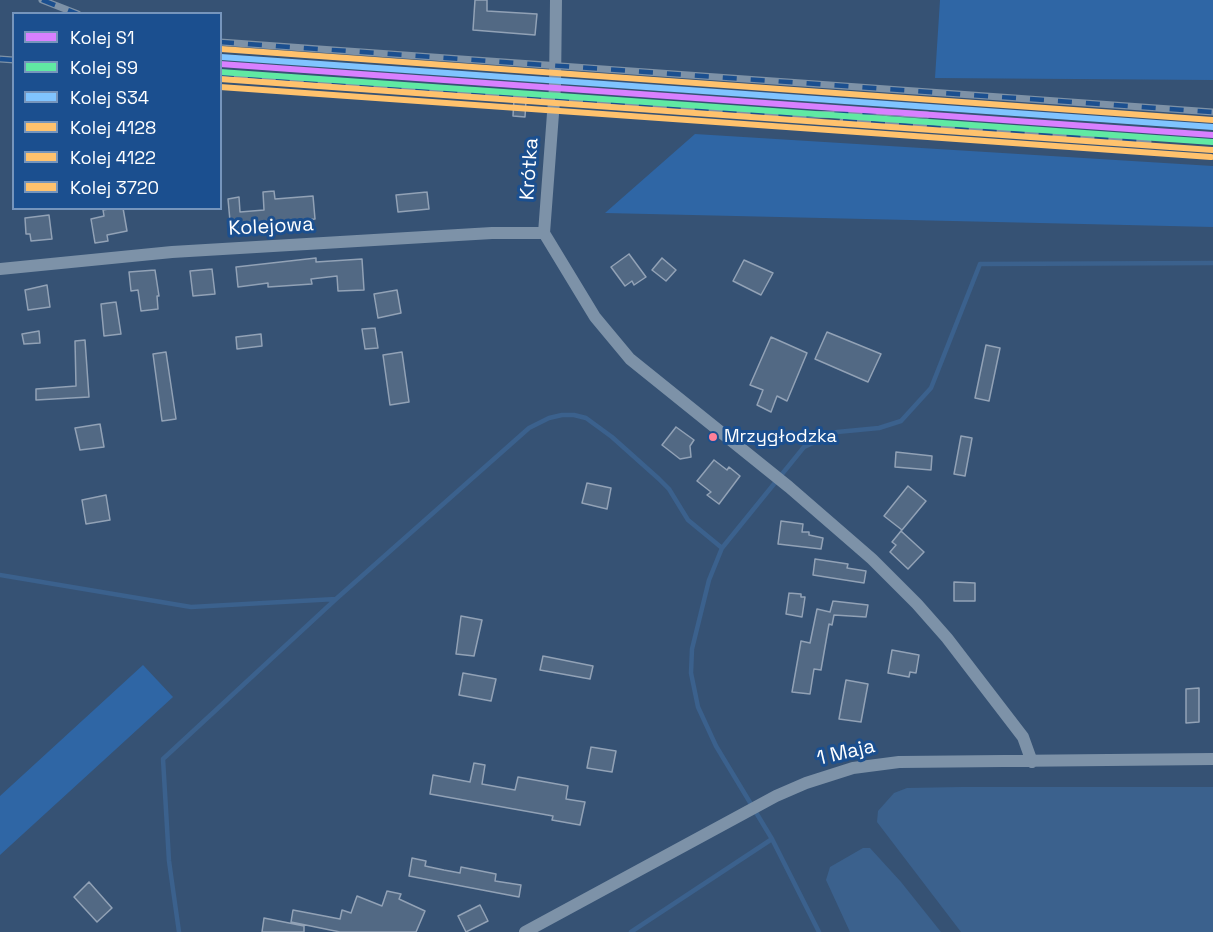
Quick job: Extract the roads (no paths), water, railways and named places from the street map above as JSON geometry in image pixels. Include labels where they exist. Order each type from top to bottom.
[{"type":"street","name":"Krótka","points":[[544,233],[555,87],[556,0]]},
{"type":"street","name":"Kolejowa","points":[[0,269],[172,252],[492,233],[544,233]]},
{"type":"street","points":[[544,233],[595,317],[630,359],[789,487],[872,559],[917,604],[947,638],[1023,737],[1032,762]]},
{"type":"street","name":"1 Maja","points":[[525,932],[776,796],[831,774],[877,764],[943,761],[1213,759]]},
{"type":"waterway","points":[[819,932],[772,839],[716,746],[698,707],[691,673],[692,649],[709,580],[722,548],[804,447],[837,432],[879,428],[901,421],[931,388],[980,264],[1213,263]]},
{"type":"waterway","points":[[179,932],[169,861],[163,759],[336,599],[529,428],[549,418],[562,415],[586,418],[612,437],[659,479],[669,489],[688,520],[722,548]]},
{"type":"waterway","points":[[0,575],[191,607],[336,599]]},
{"type":"waterway","points":[[631,932],[772,839]]},
{"type":"railway","points":[[42,0],[73,12]]},
{"type":"railway","points":[[222,42],[1213,112]]},
{"type":"railway","points":[[0,59],[12,60]]},
{"type":"railway","points":[[222,74],[587,100],[747,114],[793,116],[879,112],[927,115]]},
{"type":"railway","points":[[843,121],[1148,142]]},
{"type":"rail line","name":"4122","points":[[222,49],[1213,120]]},
{"type":"rail line","name":"S34","points":[[222,57],[1213,127]]},
{"type":"rail line","name":"S1","points":[[222,64],[1213,135]]},
{"type":"rail line","name":"S9","points":[[222,72],[1212,142]]},
{"type":"rail line","name":"4128","points":[[222,79],[1212,150]]},
{"type":"rail line","name":"3720","points":[[222,87],[1211,157]]},
{"type":"place","name":"Mrzygłodzka","points":[[713,437]]}]
